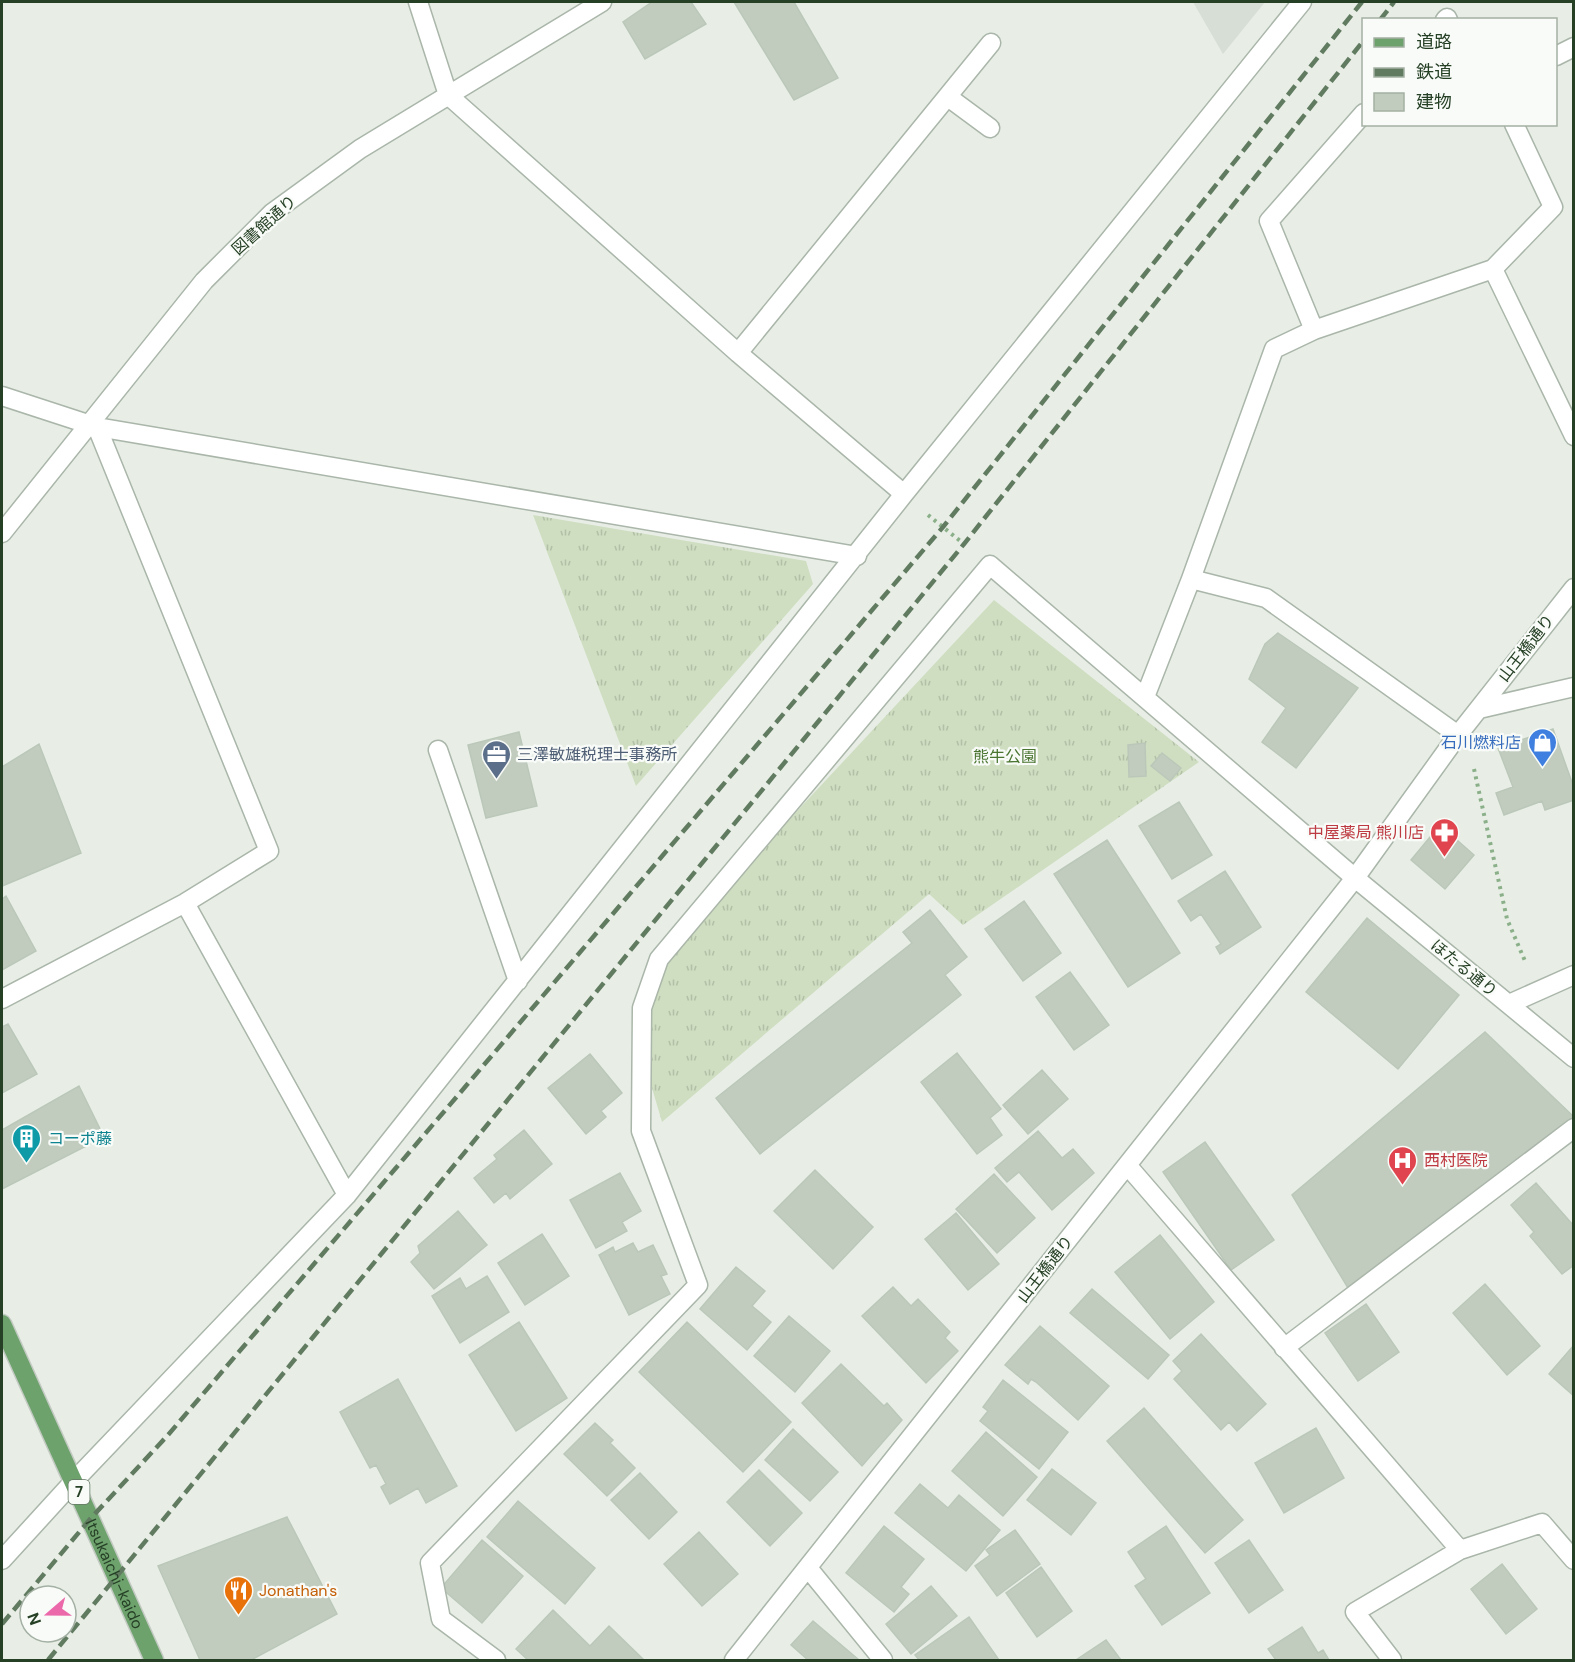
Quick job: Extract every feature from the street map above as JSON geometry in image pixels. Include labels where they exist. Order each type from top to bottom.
[{"type":"main road","name":"Itsukaichi-kaido","points":[[2,1324],[154,1660]]},
{"type":"street","points":[[418,2],[448,95],[738,353],[904,494]]},
{"type":"street","name":"図書館通り","points":[[2,533],[92,426],[204,281],[273,213],[360,149],[602,2]]},
{"type":"street","points":[[2,1560],[74,1481],[347,1195],[904,494],[1302,2]]},
{"type":"street","points":[[738,353],[991,43]]},
{"type":"street","points":[[1557,56],[1574,47]]},
{"type":"street","points":[[948,97],[990,128]]},
{"type":"street","points":[[1314,330],[1269,221],[1362,115]]},
{"type":"street","points":[[1145,697],[1191,579],[1274,349],[1314,330],[1493,269],[1553,207],[1515,126]]},
{"type":"street","points":[[1493,269],[1574,436]]},
{"type":"street","points":[[2,396],[92,426],[857,556]]},
{"type":"street","points":[[2,999],[184,903],[269,851],[92,426]]},
{"type":"street","points":[[496,1660],[441,1619],[430,1563],[698,1285],[641,1131],[642,1008],[659,959],[990,566]]},
{"type":"street","name":"ほたる通り","points":[[990,566],[1355,878],[1574,1058]]},
{"type":"street","points":[[1191,579],[1266,598],[1461,731]]},
{"type":"street","name":"山王橋通り","points":[[734,1660],[1355,878],[1461,731],[1574,588]]},
{"type":"street","points":[[1479,709],[1574,687]]},
{"type":"street","points":[[438,750],[518,981]]},
{"type":"street","points":[[184,903],[347,1195]]},
{"type":"street","points":[[1509,1004],[1574,975]]},
{"type":"street","points":[[1284,1348],[1574,1128]]},
{"type":"street","points":[[1127,1165],[1460,1550]]},
{"type":"street","points":[[1392,1660],[1355,1612],[1460,1550],[1542,1523],[1574,1560]]},
{"type":"street","points":[[808,1568],[883,1660]]},
{"type":"path","points":[[904,494],[990,566]]},
{"type":"path","points":[[1461,731],[1507,919],[1538,990]]},
{"type":"shaded area","points":[[1193,2],[1265,2],[1223,54]]},
{"type":"green space","points":[[533,515],[806,561],[813,584],[636,786]]},
{"type":"green space","name":"熊牛公園","points":[[994,600],[1199,762],[963,925],[929,894],[662,1122],[632,1020],[642,1008],[659,959]]},
{"type":"building","points":[[652,2],[691,2],[706,24],[645,59],[623,22]]},
{"type":"building","points":[[734,2],[794,2],[838,78],[794,100]]},
{"type":"building","points":[[1278,633],[1358,688],[1296,768],[1262,742],[1286,708],[1249,679],[1265,644]]},
{"type":"building","points":[[1553,729],[1574,788],[1574,800],[1545,810],[1542,801],[1504,815],[1496,793],[1513,787],[1498,748]]},
{"type":"building","points":[[519,732],[537,806],[486,818],[468,745]]},
{"type":"building","points":[[1145,743],[1146,776],[1129,777],[1128,745]]},
{"type":"building","points":[[39,744],[81,853],[2,886],[2,767]]},
{"type":"building","points":[[1162,753],[1181,768],[1170,781],[1151,766]]},
{"type":"building","points":[[1179,802],[1212,855],[1172,879],[1139,826]]},
{"type":"building","points":[[1440,825],[1474,855],[1445,889],[1411,860]]},
{"type":"building","points":[[1107,840],[1180,953],[1128,987],[1054,874]]},
{"type":"building","points":[[1225,871],[1261,927],[1220,954],[1216,947],[1221,944],[1201,914],[1191,921],[1178,901]]},
{"type":"building","points":[[6,896],[36,951],[2,970],[2,899]]},
{"type":"building","points":[[1024,901],[1061,953],[1023,981],[985,929]]},
{"type":"building","points":[[930,910],[967,957],[945,975],[961,995],[760,1154],[716,1098],[912,943],[903,932]]},
{"type":"building","points":[[1367,918],[1459,995],[1398,1069],[1306,992]]},
{"type":"building","points":[[1070,972],[1109,1025],[1074,1050],[1036,997]]},
{"type":"building","points":[[8,1024],[37,1074],[2,1093],[2,1027]]},
{"type":"building","points":[[1485,1032],[1574,1117],[1574,1123],[1348,1288],[1292,1195]]},
{"type":"building","points":[[957,1053],[1001,1109],[990,1118],[1002,1135],[977,1154],[921,1082]]},
{"type":"building","points":[[590,1054],[622,1093],[601,1111],[606,1117],[586,1134],[548,1088]]},
{"type":"building","points":[[1042,1070],[1068,1099],[1028,1134],[1003,1105]]},
{"type":"building","name":"コーポ藤","points":[[79,1086],[104,1137],[2,1189],[2,1130]]},
{"type":"building","points":[[524,1130],[552,1164],[510,1199],[506,1193],[494,1203],[474,1178],[497,1159],[494,1155]]},
{"type":"building","points":[[1038,1131],[1062,1158],[1073,1149],[1094,1173],[1052,1210],[1019,1172],[1007,1182],[995,1168]]},
{"type":"building","points":[[1205,1142],[1274,1240],[1231,1270],[1163,1172]]},
{"type":"building","points":[[815,1170],[873,1227],[833,1269],[774,1211]]},
{"type":"building","points":[[620,1173],[641,1211],[622,1222],[627,1231],[596,1248],[570,1200]]},
{"type":"building","points":[[994,1174],[1035,1218],[997,1253],[956,1209]]},
{"type":"building","points":[[1536,1183],[1574,1226],[1574,1265],[1562,1274],[1530,1236],[1534,1232],[1511,1205]]},
{"type":"building","points":[[458,1211],[487,1245],[434,1289],[411,1262],[420,1253],[418,1246]]},
{"type":"building","points":[[956,1213],[999,1264],[968,1290],[925,1239]]},
{"type":"building","points":[[542,1234],[569,1276],[525,1305],[498,1263]]},
{"type":"building","points":[[1160,1235],[1214,1302],[1170,1339],[1115,1272]]},
{"type":"building","points":[[633,1243],[638,1252],[653,1245],[667,1274],[661,1276],[670,1294],[629,1315],[599,1255],[613,1247],[615,1252]]},
{"type":"building","points":[[736,1267],[765,1291],[752,1306],[771,1322],[747,1350],[700,1309]]},
{"type":"building","points":[[487,1276],[509,1312],[460,1343],[432,1296],[460,1278],[466,1289]]},
{"type":"building","points":[[1485,1284],[1540,1346],[1507,1375],[1453,1313]]},
{"type":"building","points":[[893,1287],[911,1306],[918,1299],[950,1332],[945,1338],[958,1351],[926,1383],[862,1316]]},
{"type":"building","points":[[1092,1289],[1169,1355],[1148,1379],[1070,1313]]},
{"type":"building","points":[[1366,1304],[1399,1352],[1358,1381],[1325,1333]]},
{"type":"building","points":[[789,1316],[830,1351],[795,1392],[754,1356]]},
{"type":"building","points":[[519,1322],[567,1398],[516,1431],[469,1355]]},
{"type":"building","points":[[687,1322],[791,1422],[743,1472],[639,1372]]},
{"type":"building","points":[[1040,1326],[1109,1386],[1078,1420],[1036,1382],[1031,1379],[1028,1384],[1005,1365]]},
{"type":"building","points":[[1201,1334],[1266,1404],[1237,1431],[1229,1422],[1221,1430],[1174,1379],[1182,1371],[1173,1361]]},
{"type":"building","points":[[1574,1345],[1574,1396],[1549,1374]]},
{"type":"building","points":[[841,1364],[884,1406],[887,1403],[902,1420],[862,1466],[802,1403]]},
{"type":"building","points":[[398,1379],[457,1486],[426,1503],[418,1488],[390,1504],[381,1487],[386,1484],[376,1465],[370,1468],[340,1412]]},
{"type":"building","points":[[1003,1380],[1068,1432],[1039,1469],[980,1421],[988,1411],[983,1407]]},
{"type":"building","points":[[1144,1408],[1243,1520],[1205,1553],[1107,1441]]},
{"type":"building","points":[[595,1423],[613,1440],[610,1443],[635,1468],[607,1496],[564,1454]]},
{"type":"building","points":[[1316,1428],[1344,1478],[1284,1513],[1255,1463]]},
{"type":"building","points":[[793,1429],[838,1472],[810,1501],[765,1460]]},
{"type":"building","points":[[986,1432],[1037,1477],[1003,1516],[952,1471]]},
{"type":"building","points":[[1052,1469],[1096,1503],[1071,1535],[1027,1500]]},
{"type":"building","points":[[759,1470],[802,1513],[770,1546],[727,1502]]},
{"type":"building","points":[[640,1473],[677,1512],[649,1539],[611,1500]]},
{"type":"building","points":[[920,1484],[948,1508],[959,1495],[1000,1530],[966,1571],[895,1513]]},
{"type":"building","points":[[518,1501],[595,1568],[565,1604],[487,1537]]},
{"type":"building","points":[[287,1517],[337,1614],[251,1660],[200,1660],[158,1566]]},
{"type":"building","points":[[884,1526],[924,1559],[901,1587],[909,1594],[894,1612],[846,1573]]},
{"type":"building","points":[[1166,1526],[1210,1593],[1162,1625],[1135,1586],[1146,1579],[1128,1552]]},
{"type":"building","points":[[1015,1530],[1040,1564],[997,1596],[975,1566],[990,1555],[986,1550]]},
{"type":"building","points":[[699,1532],[738,1574],[702,1606],[664,1564]]},
{"type":"building","points":[[482,1540],[523,1576],[482,1623],[441,1588]]},
{"type":"building","points":[[1249,1540],[1283,1590],[1249,1613],[1215,1563]]},
{"type":"building","points":[[1502,1564],[1537,1609],[1506,1634],[1471,1589]]},
{"type":"building","points":[[1041,1567],[1072,1611],[1037,1637],[1006,1593]]},
{"type":"building","points":[[931,1586],[957,1616],[911,1654],[886,1624]]},
{"type":"building","points":[[553,1610],[590,1646],[609,1626],[644,1660],[528,1660],[516,1649]]},
{"type":"building","points":[[969,1617],[999,1660],[919,1660],[915,1655]]},
{"type":"building","points":[[813,1621],[859,1660],[808,1660],[791,1645]]},
{"type":"building","points":[[1302,1627],[1318,1653],[1323,1650],[1329,1660],[1276,1660],[1268,1649]]},
{"type":"building","points":[[1106,1640],[1121,1660],[1076,1660]]},
{"type":"railway","points":[[2,1624],[91,1518],[168,1435],[943,527],[1362,2]]},
{"type":"railway","points":[[1382,18],[1394,2]]},
{"type":"railway","points":[[48,1660],[964,544],[1362,43]]},
{"type":"place","name":"石川燃料店","points":[[1542,768]]},
{"type":"place","name":"三澤敏雄税理士事務所","points":[[496,780]]},
{"type":"place","name":"中屋薬局 熊川店","points":[[1445,858]]},
{"type":"place","name":"コーポ藤","points":[[27,1164]]},
{"type":"place","name":"西村医院","points":[[1403,1186]]},
{"type":"place","name":"Jonathan's","points":[[238,1616]]}]
